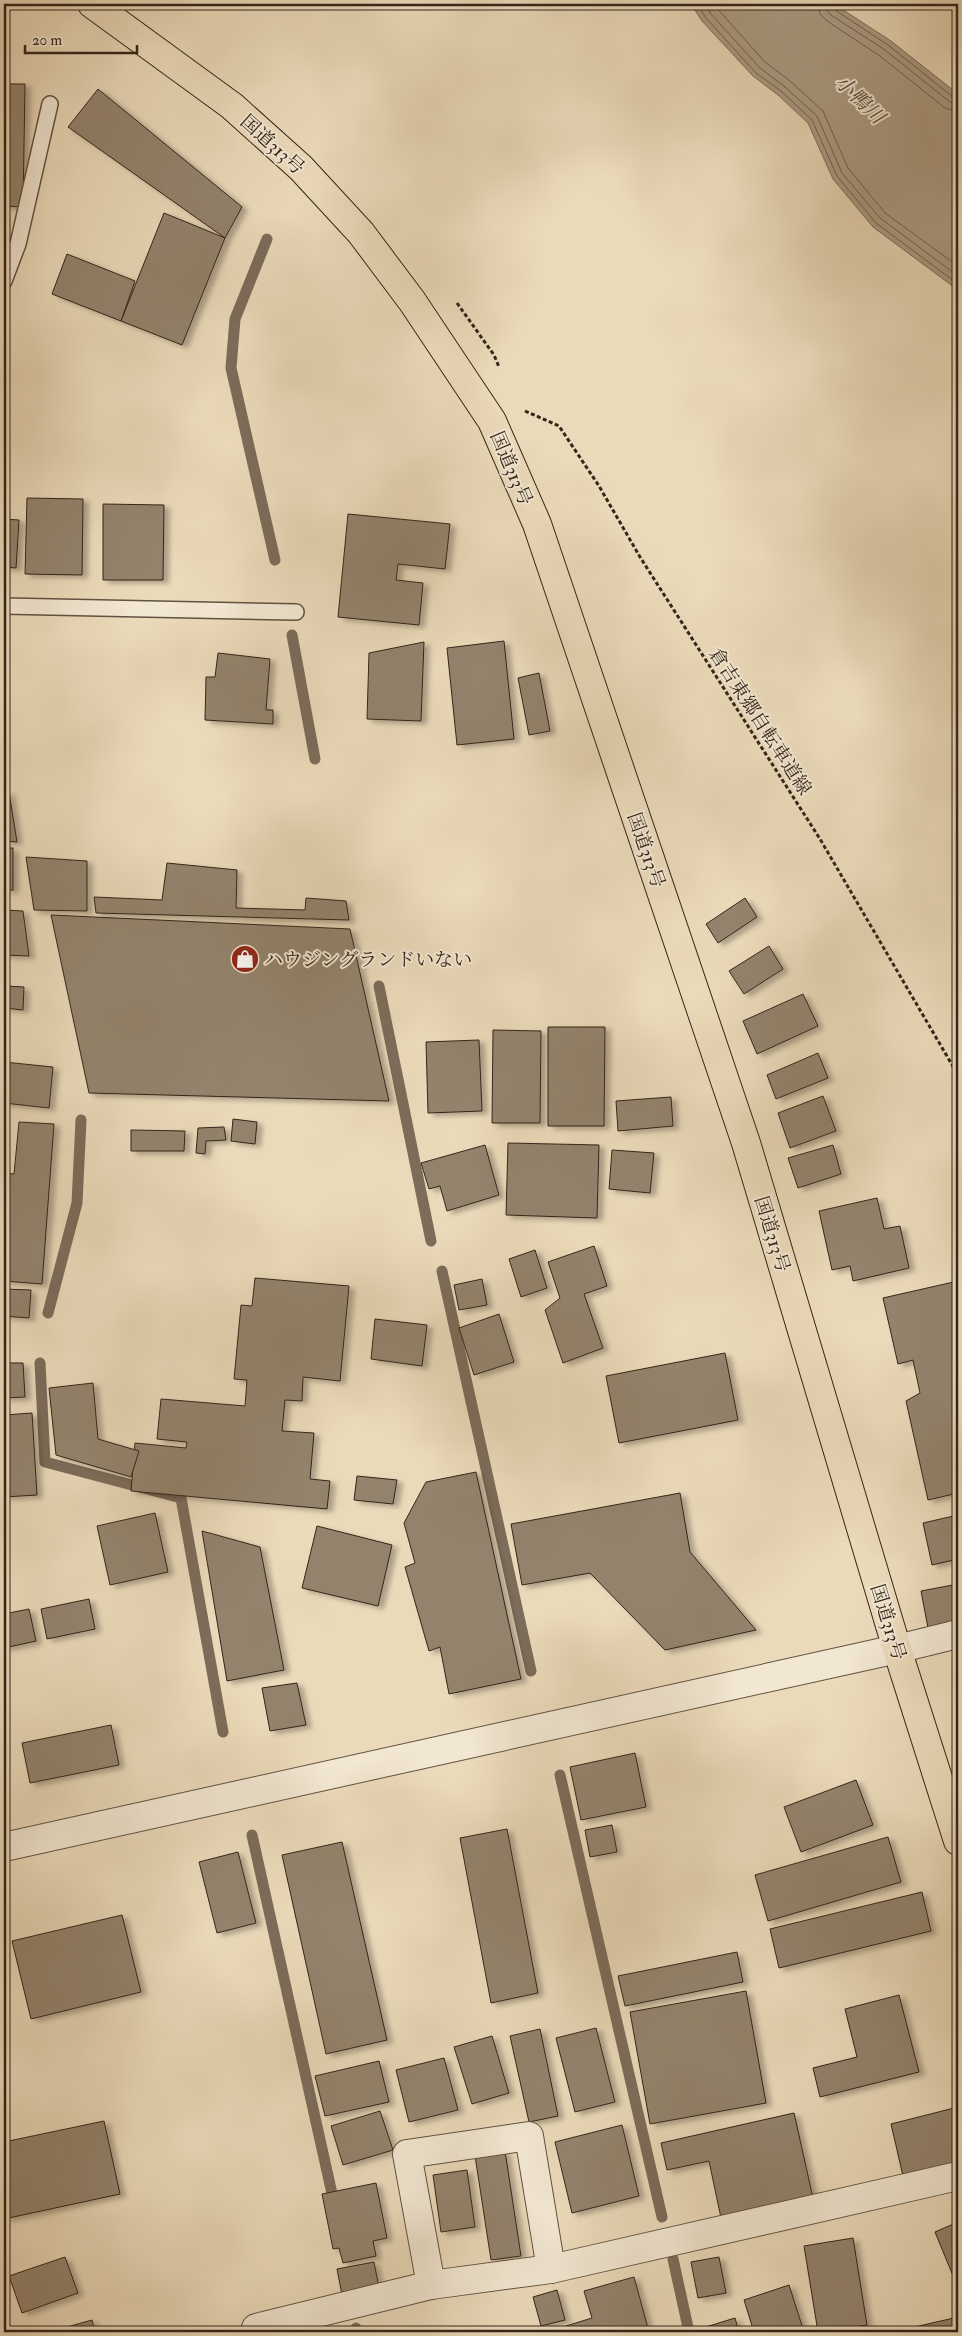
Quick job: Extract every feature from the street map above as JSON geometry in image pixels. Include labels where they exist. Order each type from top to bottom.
[{"type":"highway","name":"国道313号","points":[[92,4],[232,106],[301,168],[361,233],[412,301],[492,421],[537,524],[746,1143],[897,1649],[958,1841]]},
{"type":"street","points":[[4,1848],[958,1634]]},
{"type":"street","points":[[431,2285],[407,2154],[529,2136],[551,2269]]},
{"type":"street","points":[[256,2332],[256,2328],[431,2285],[551,2269],[958,2176]]},
{"type":"lane","points":[[4,281],[18,244],[50,104]]},
{"type":"lane","points":[[4,606],[296,612]]},
{"type":"path","name":"倉吉東郷自転車道線","points":[[516,407],[559,426],[599,486],[640,558],[820,838],[958,1075]]},
{"type":"water","name":"小鴨川","points":[[691,4],[834,4],[891,41],[958,94],[958,290],[873,227],[833,179],[808,123],[778,95],[753,76],[702,21]]},
{"type":"building","points":[[4,84],[25,84],[23,207],[4,206]]},
{"type":"building","points":[[98,89],[242,207],[225,238],[68,127]]},
{"type":"building","points":[[164,213],[225,238],[182,345],[121,321]]},
{"type":"building","points":[[67,254],[135,281],[121,321],[52,294]]},
{"type":"building","points":[[27,498],[83,499],[82,575],[25,574]]},
{"type":"building","points":[[103,504],[164,505],[163,580],[103,580]]},
{"type":"building","points":[[348,514],[450,524],[445,569],[398,564],[396,580],[423,583],[419,625],[338,617]]},
{"type":"building","points":[[4,519],[19,520],[16,568],[4,567]]},
{"type":"building","points":[[504,641],[514,739],[457,745],[447,648]]},
{"type":"building","points":[[424,642],[421,721],[367,719],[369,653]]},
{"type":"building","points":[[218,653],[270,659],[266,710],[273,710],[273,724],[205,720],[206,677],[215,677]]},
{"type":"building","points":[[539,673],[550,731],[529,735],[518,678]]},
{"type":"building","points":[[4,792],[9,792],[17,842],[4,841]]},
{"type":"building","points":[[4,848],[13,848],[13,890],[4,890]]},
{"type":"building","points":[[26,857],[87,861],[87,911],[34,910]]},
{"type":"building","points":[[167,863],[237,870],[236,908],[305,910],[306,898],[346,901],[349,920],[96,913],[94,897],[162,900]]},
{"type":"building","points":[[745,898],[757,917],[718,943],[706,924]]},
{"type":"building","points":[[4,910],[23,911],[29,956],[4,955]]},
{"type":"building","points":[[51,915],[350,929],[389,1101],[89,1093]]},
{"type":"building","points":[[769,946],[783,969],[744,994],[729,971]]},
{"type":"building","points":[[7,986],[24,987],[23,1010],[4,1008]]},
{"type":"building","points":[[803,994],[818,1026],[757,1054],[743,1021]]},
{"type":"building","points":[[548,1027],[605,1027],[604,1126],[548,1126]]},
{"type":"building","points":[[493,1030],[541,1031],[540,1123],[492,1123]]},
{"type":"building","points":[[479,1040],[482,1111],[428,1113],[426,1042]]},
{"type":"building","points":[[818,1053],[828,1078],[776,1099],[767,1075]]},
{"type":"building","points":[[4,1062],[53,1067],[49,1108],[4,1103]]},
{"type":"building","points":[[823,1096],[836,1131],[790,1148],[778,1113]]},
{"type":"building","points":[[671,1097],[673,1126],[618,1131],[616,1101]]},
{"type":"building","points":[[233,1119],[257,1122],[255,1144],[231,1141]]},
{"type":"building","points":[[19,1122],[54,1124],[42,1284],[4,1281],[4,1173],[14,1174]]},
{"type":"building","points":[[224,1127],[226,1140],[206,1141],[205,1154],[196,1153],[198,1128]]},
{"type":"building","points":[[131,1130],[185,1131],[184,1151],[131,1151]]},
{"type":"building","points":[[508,1143],[599,1145],[597,1218],[506,1215]]},
{"type":"building","points":[[485,1145],[499,1195],[447,1211],[440,1186],[429,1189],[421,1163]]},
{"type":"building","points":[[833,1145],[841,1174],[798,1188],[788,1158]]},
{"type":"building","points":[[612,1150],[654,1153],[650,1193],[609,1189]]},
{"type":"building","points":[[877,1198],[884,1229],[900,1226],[909,1268],[853,1281],[850,1266],[832,1270],[819,1211]]},
{"type":"building","points":[[594,1246],[607,1286],[584,1294],[603,1348],[563,1363],[545,1310],[560,1298],[548,1262]]},
{"type":"building","points":[[535,1250],[547,1288],[521,1297],[509,1259]]},
{"type":"building","points":[[255,1278],[349,1286],[340,1381],[303,1377],[302,1401],[285,1400],[282,1431],[314,1433],[310,1479],[330,1481],[327,1509],[131,1491],[135,1443],[186,1448],[187,1442],[157,1439],[161,1399],[245,1406],[247,1380],[234,1379],[241,1305],[252,1306]]},
{"type":"building","points":[[482,1279],[487,1305],[459,1310],[454,1285]]},
{"type":"building","points":[[958,1281],[958,1493],[928,1500],[906,1401],[920,1393],[913,1360],[898,1364],[883,1298]]},
{"type":"building","points":[[4,1289],[31,1290],[29,1318],[4,1316]]},
{"type":"building","points":[[499,1314],[514,1362],[474,1375],[459,1328]]},
{"type":"building","points":[[375,1319],[427,1325],[422,1366],[371,1359]]},
{"type":"building","points":[[725,1353],[738,1420],[619,1443],[606,1376]]},
{"type":"building","points":[[4,1363],[23,1363],[25,1397],[4,1398]]},
{"type":"building","points":[[93,1383],[98,1439],[139,1451],[131,1477],[56,1455],[49,1388]]},
{"type":"building","points":[[32,1413],[37,1495],[4,1497],[4,1415]]},
{"type":"building","points":[[476,1472],[521,1679],[449,1694],[440,1647],[429,1651],[405,1567],[415,1563],[404,1523],[426,1482]]},
{"type":"building","points":[[357,1476],[397,1480],[393,1504],[354,1500]]},
{"type":"building","points":[[680,1493],[690,1552],[756,1630],[665,1650],[590,1573],[522,1585],[511,1524]]},
{"type":"building","points":[[155,1513],[168,1572],[110,1585],[97,1526]]},
{"type":"building","points":[[958,1515],[958,1559],[932,1565],[923,1523]]},
{"type":"building","points":[[317,1526],[392,1545],[378,1606],[302,1588]]},
{"type":"building","points":[[202,1531],[260,1547],[284,1670],[227,1681]]},
{"type":"building","points":[[958,1584],[958,1622],[928,1628],[921,1591]]},
{"type":"building","points":[[89,1599],[95,1629],[47,1639],[41,1609]]},
{"type":"building","points":[[29,1609],[36,1641],[4,1648],[4,1614]]},
{"type":"building","points":[[297,1683],[306,1725],[270,1731],[262,1688]]},
{"type":"building","points":[[111,1725],[119,1765],[30,1783],[22,1743]]},
{"type":"building","points":[[635,1753],[646,1807],[581,1820],[570,1767]]},
{"type":"building","points":[[856,1780],[873,1825],[801,1852],[784,1807]]},
{"type":"building","points":[[612,1825],[617,1852],[590,1857],[585,1830]]},
{"type":"building","points":[[507,1829],[538,1993],[491,2003],[460,1838]]},
{"type":"building","points":[[888,1837],[901,1882],[768,1921],[755,1875]]},
{"type":"building","points":[[342,1842],[387,2040],[326,2054],[282,1855]]},
{"type":"building","points":[[238,1852],[256,1923],[217,1933],[199,1862]]},
{"type":"building","points":[[922,1892],[931,1931],[779,1968],[770,1929]]},
{"type":"building","points":[[122,1915],[141,1992],[31,2019],[12,1941]]},
{"type":"building","points":[[737,1952],[743,1982],[625,2006],[618,1976]]},
{"type":"building","points":[[746,1991],[766,2103],[650,2124],[630,2012]]},
{"type":"building","points":[[899,1995],[919,2072],[820,2097],[813,2068],[857,2057],[845,2009]]},
{"type":"building","points":[[596,2028],[615,2102],[575,2112],[556,2038]]},
{"type":"building","points":[[540,2029],[558,2116],[529,2122],[510,2036]]},
{"type":"building","points":[[492,2036],[509,2093],[472,2104],[454,2047]]},
{"type":"building","points":[[444,2058],[458,2110],[409,2122],[396,2070]]},
{"type":"building","points":[[379,2061],[389,2102],[325,2116],[315,2076]]},
{"type":"building","points":[[958,2107],[958,2162],[903,2176],[891,2124]]},
{"type":"building","points":[[380,2111],[393,2150],[343,2165],[331,2126]]},
{"type":"building","points":[[794,2113],[813,2198],[721,2218],[709,2161],[667,2170],[661,2143]]},
{"type":"building","points":[[104,2121],[120,2194],[4,2219],[4,2142]]},
{"type":"building","points":[[622,2125],[639,2196],[572,2213],[555,2142]]},
{"type":"building","points":[[505,2151],[521,2256],[491,2260],[475,2156]]},
{"type":"building","points":[[467,2170],[475,2227],[441,2232],[433,2175]]},
{"type":"building","points":[[376,2183],[387,2238],[373,2241],[376,2256],[343,2263],[339,2248],[333,2249],[322,2194]]},
{"type":"building","points":[[958,2222],[958,2288],[935,2232]]},
{"type":"building","points":[[853,2238],[867,2325],[818,2332],[804,2246]]},
{"type":"building","points":[[65,2257],[78,2293],[22,2313],[9,2276]]},
{"type":"building","points":[[719,2257],[726,2293],[698,2298],[691,2262]]},
{"type":"building","points":[[374,2262],[379,2288],[342,2295],[337,2269]]},
{"type":"building","points":[[634,2277],[649,2332],[568,2332],[566,2326],[592,2318],[584,2291]]},
{"type":"building","points":[[789,2285],[804,2332],[754,2332],[744,2300]]},
{"type":"building","points":[[557,2290],[565,2320],[541,2326],[533,2297]]},
{"type":"building","points":[[958,2317],[958,2332],[893,2332]]},
{"type":"building","points":[[735,2318],[739,2332],[700,2332],[699,2329]]},
{"type":"building","points":[[92,2320],[95,2332],[49,2332]]},
{"type":"waterway","points":[[267,239],[235,319],[231,368],[275,560]]},
{"type":"waterway","points":[[292,635],[315,759]]},
{"type":"waterway","points":[[379,986],[431,1241]]},
{"type":"waterway","points":[[48,1313],[77,1203],[81,1120]]},
{"type":"waterway","points":[[442,1271],[531,1671]]},
{"type":"waterway","points":[[40,1363],[45,1462],[181,1498],[223,1732]]},
{"type":"waterway","points":[[560,1775],[662,2217]]},
{"type":"waterway","points":[[252,1835],[335,2207]]},
{"type":"waterway","points":[[673,2259],[689,2332]]},
{"type":"waterway","points":[[356,2328],[357,2332]]},
{"type":"place","name":"ハウジングランドいない","points":[[245,959]]}]
